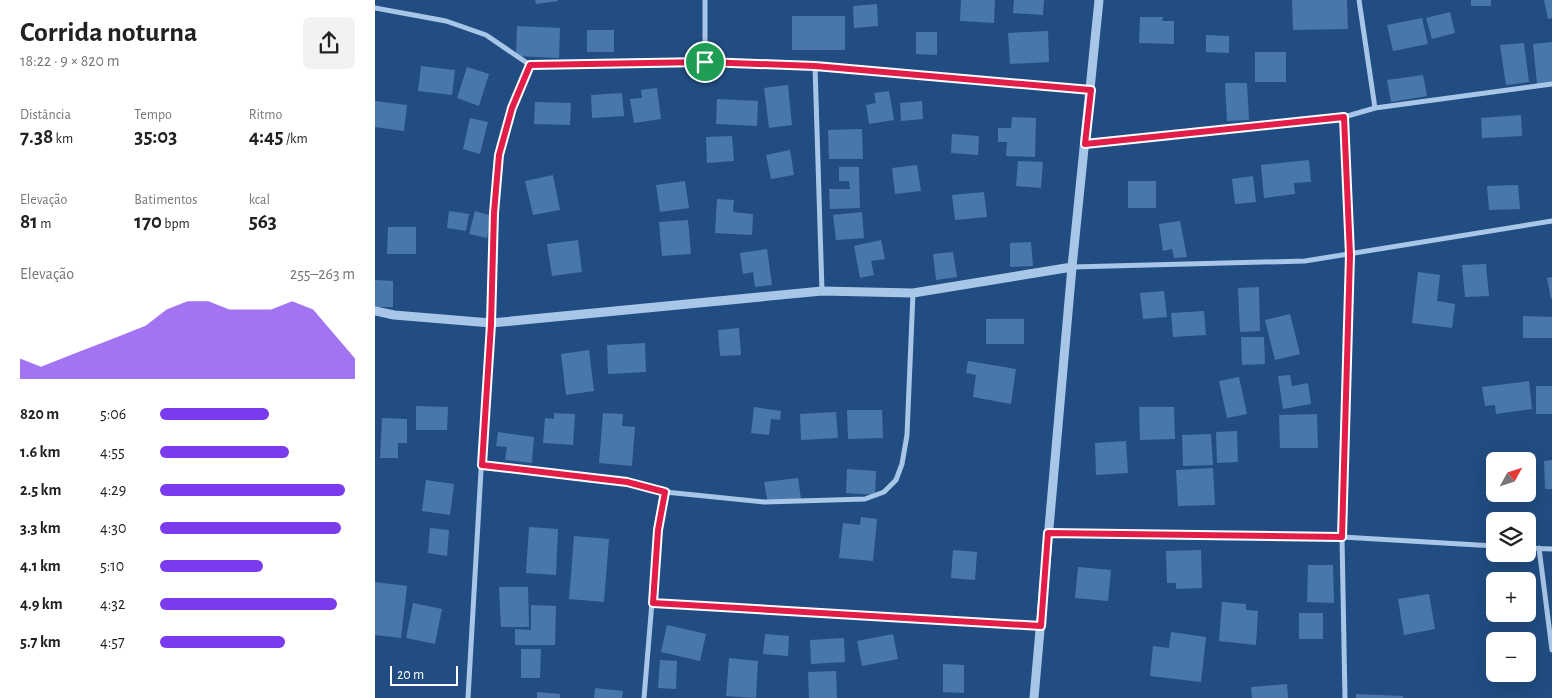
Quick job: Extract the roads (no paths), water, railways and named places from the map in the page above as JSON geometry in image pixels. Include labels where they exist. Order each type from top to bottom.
[{"type":"street","points":[[705,0],[705,62]]},
{"type":"street","points":[[1034,698],[1072,267],[1099,0]]},
{"type":"street","points":[[1359,0],[1375,108]]},
{"type":"street","points":[[375,8],[446,21],[486,35],[530,65],[705,62],[815,66],[1091,90]]},
{"type":"street","points":[[468,698],[491,324],[494,213],[499,155],[512,108],[530,65]]},
{"type":"street","points":[[815,66],[822,291]]},
{"type":"street","points":[[1085,144],[1344,117],[1375,108],[1552,84]]},
{"type":"street","points":[[1344,117],[1350,255],[1342,537],[1345,698]]},
{"type":"street","points":[[375,311],[394,315],[491,324],[822,291],[913,293],[1072,267],[1305,261],[1552,221]]},
{"type":"street","points":[[482,465],[627,482],[665,492],[765,502],[865,499],[884,492],[897,480],[907,435],[913,293]]},
{"type":"street","points":[[643,698],[653,603],[658,530],[665,492]]},
{"type":"street","points":[[1048,533],[1342,537],[1486,545]]},
{"type":"street","points":[[1552,549],[1539,548],[1552,650]]},
{"type":"street","points":[[653,603],[1041,626]]}]
